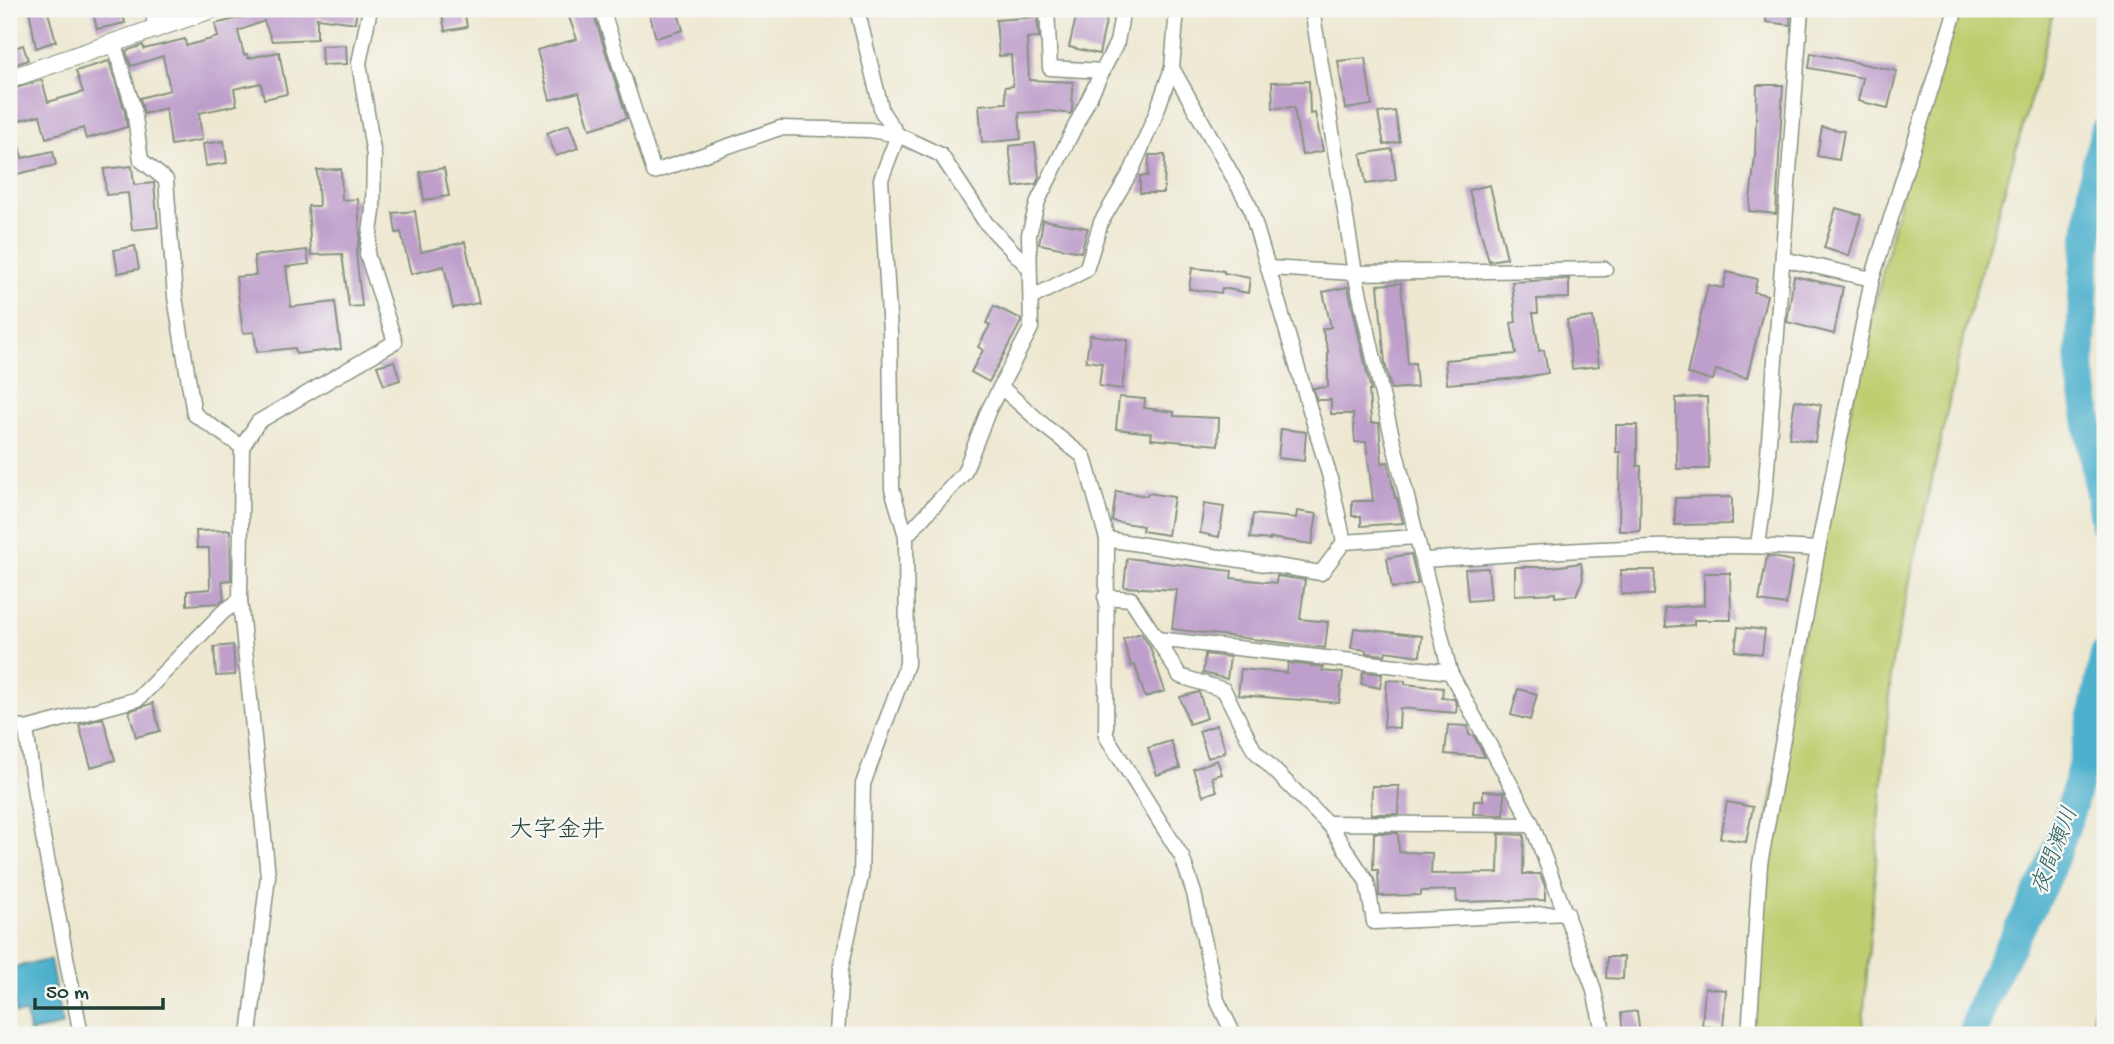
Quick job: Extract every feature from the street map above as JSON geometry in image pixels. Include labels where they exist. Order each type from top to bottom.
[{"type":"street","points":[[153,9],[155,28]]},
{"type":"street","points":[[9,79],[212,9]]},
{"type":"street","points":[[249,1035],[268,876],[240,600],[243,447],[258,422],[395,342],[367,254],[373,211],[374,156],[359,63],[370,9]]},
{"type":"street","points":[[603,9],[653,172],[780,128],[870,130],[898,135],[941,155],[986,223],[1030,268]]},
{"type":"street","points":[[857,9],[882,112],[898,135]]},
{"type":"street","points":[[1047,9],[1050,68],[1103,71]]},
{"type":"street","points":[[906,536],[964,473],[989,409],[1031,328],[1029,234],[1038,201],[1117,42],[1123,9]]},
{"type":"street","points":[[1031,298],[1086,270],[1101,222],[1132,170],[1155,116],[1171,68],[1177,9]]},
{"type":"street","points":[[1312,9],[1355,273],[1450,672],[1532,825],[1593,987],[1604,1035]]},
{"type":"street","points":[[1758,545],[1765,495],[1801,9]]},
{"type":"street","points":[[1749,1035],[1760,864],[1818,549],[1872,279],[1956,9]]},
{"type":"street","points":[[114,44],[134,110],[141,160],[166,180],[175,297],[194,414],[243,447]]},
{"type":"street","points":[[1107,539],[1321,573],[1344,542],[1329,474],[1250,208],[1171,68]]},
{"type":"street","points":[[837,1035],[841,968],[861,877],[863,784],[907,664],[906,536],[892,489],[890,333],[881,179],[898,135]]},
{"type":"street","points":[[1783,259],[1872,279]]},
{"type":"street","points":[[1269,268],[1355,273],[1605,269]]},
{"type":"street","points":[[1001,387],[1046,428],[1084,457],[1107,539],[1106,736],[1182,857],[1194,893],[1217,1000],[1234,1035]]},
{"type":"street","points":[[1344,542],[1416,537]]},
{"type":"street","points":[[1423,560],[1593,548],[1758,545],[1818,549]]},
{"type":"street","points":[[1105,597],[1131,600],[1180,676],[1224,690],[1254,750],[1326,823],[1367,882],[1374,922],[1567,913]]},
{"type":"street","points":[[9,723],[26,729],[138,699],[223,612],[240,600]]},
{"type":"street","points":[[1157,639],[1450,672]]},
{"type":"street","points":[[26,729],[34,795],[81,1035]]},
{"type":"street","points":[[1326,823],[1532,825]]},
{"type":"green space","points":[[1956,9],[2054,9],[1967,320],[1892,662],[1862,1035],[1749,1035],[1760,864],[1818,549],[1910,155]]},
{"type":"green space","points":[[2105,847],[2105,1035],[2092,1035]]},
{"type":"water","points":[[50,960],[62,1026],[29,1032],[26,1013],[16,1014],[9,968]]},
{"type":"building","points":[[29,9],[47,9],[56,41],[36,48]]},
{"type":"building","points":[[92,9],[122,9],[125,23],[97,29]]},
{"type":"building","points":[[259,9],[357,9],[355,23],[317,18],[317,39],[272,41],[264,21],[238,31],[244,55],[247,54],[248,58],[279,52],[287,94],[264,99],[261,83],[234,89],[237,105],[199,113],[202,140],[171,145],[166,108],[144,114],[140,98],[170,90],[163,56],[131,66],[126,51],[143,45],[144,49],[185,39],[186,46],[218,37],[215,24],[260,13]]},
{"type":"building","points":[[566,9],[592,9],[627,118],[590,129],[579,92],[550,100],[537,50],[577,39]]},
{"type":"building","points":[[648,9],[677,9],[683,30],[656,38]]},
{"type":"building","points":[[1078,9],[1108,12],[1099,54],[1069,47]]},
{"type":"building","points":[[1767,9],[1791,9],[1790,25],[1766,22]]},
{"type":"building","points":[[464,10],[467,27],[445,31],[442,14]]},
{"type":"building","points":[[1037,17],[1039,37],[1027,38],[1029,80],[1073,82],[1072,111],[1070,114],[1051,111],[1019,113],[1021,139],[982,143],[979,105],[1006,103],[1005,87],[1013,86],[1011,55],[999,56],[996,20]]},
{"type":"building","points":[[23,45],[28,60],[9,67],[9,50]]},
{"type":"building","points":[[346,45],[347,64],[322,65],[321,46]]},
{"type":"building","points":[[1811,53],[1897,71],[1888,108],[1858,101],[1863,78],[1809,68]]},
{"type":"building","points":[[1365,58],[1372,105],[1345,109],[1338,61]]},
{"type":"building","points":[[109,61],[127,127],[86,139],[83,128],[46,138],[40,115],[9,123],[9,90],[42,80],[48,102],[83,92],[76,71]]},
{"type":"building","points":[[1309,81],[1310,114],[1315,113],[1323,151],[1302,155],[1294,107],[1273,108],[1272,82]]},
{"type":"building","points":[[1757,85],[1783,85],[1776,214],[1749,211],[1755,156]]},
{"type":"building","points":[[1395,111],[1400,142],[1384,145],[1378,113]]},
{"type":"building","points":[[13,124],[22,158],[53,151],[56,165],[9,176],[9,125]]},
{"type":"building","points":[[569,124],[578,148],[556,156],[547,133]]},
{"type":"building","points":[[1822,127],[1844,131],[1839,160],[1817,156]]},
{"type":"building","points":[[224,141],[227,163],[206,166],[203,144]]},
{"type":"building","points":[[1035,143],[1039,177],[1036,184],[1014,187],[1009,146]]},
{"type":"building","points":[[1392,149],[1396,180],[1366,184],[1361,154]]},
{"type":"building","points":[[1149,155],[1165,155],[1164,193],[1140,193],[1140,176],[1148,176]]},
{"type":"building","points":[[132,166],[134,185],[154,183],[158,227],[132,230],[128,193],[106,195],[104,169]]},
{"type":"building","points":[[444,168],[449,196],[424,200],[420,172]]},
{"type":"building","points":[[341,169],[342,200],[358,199],[360,238],[356,254],[362,306],[349,307],[342,254],[311,255],[308,206],[319,206],[317,170]]},
{"type":"building","points":[[1490,185],[1507,258],[1489,261],[1469,190]]},
{"type":"building","points":[[1836,208],[1861,215],[1849,256],[1824,248]]},
{"type":"building","points":[[415,211],[421,252],[465,242],[479,303],[453,308],[444,266],[411,274],[401,232],[396,233],[393,213]]},
{"type":"building","points":[[1043,220],[1088,228],[1081,252],[1039,244]]},
{"type":"building","points":[[135,246],[139,269],[118,273],[114,250]]},
{"type":"building","points":[[307,250],[309,264],[286,267],[291,307],[335,302],[341,349],[296,354],[295,348],[257,352],[254,332],[243,333],[236,277],[256,275],[254,256]]},
{"type":"building","points":[[1192,268],[1224,271],[1250,278],[1248,293],[1222,288],[1221,293],[1189,289]]},
{"type":"building","points":[[1727,272],[1757,279],[1754,292],[1767,295],[1747,378],[1716,370],[1713,380],[1687,374],[1708,285],[1723,288]]},
{"type":"building","points":[[1794,276],[1843,287],[1834,334],[1787,322]]},
{"type":"building","points":[[1569,279],[1569,298],[1537,299],[1538,313],[1533,313],[1539,351],[1544,350],[1548,373],[1447,384],[1445,360],[1516,354],[1511,323],[1516,322],[1512,282]]},
{"type":"building","points":[[1401,283],[1408,364],[1415,363],[1417,387],[1391,389],[1385,363],[1378,285]]},
{"type":"building","points":[[1348,287],[1371,391],[1371,423],[1379,423],[1382,463],[1388,462],[1403,523],[1361,526],[1361,516],[1352,516],[1352,501],[1373,501],[1366,442],[1355,442],[1353,414],[1331,414],[1331,400],[1317,400],[1313,388],[1328,387],[1328,350],[1322,329],[1331,327],[1323,292]]},
{"type":"building","points":[[994,306],[1021,319],[1021,322],[989,382],[971,372],[983,350],[978,347],[990,325],[986,323]]},
{"type":"building","points":[[1593,317],[1599,366],[1572,369],[1567,320]]},
{"type":"building","points":[[1090,335],[1128,340],[1122,389],[1099,386],[1102,363],[1086,361]]},
{"type":"building","points":[[394,361],[400,380],[384,385],[377,366]]},
{"type":"building","points":[[1119,397],[1145,399],[1144,408],[1174,412],[1174,416],[1219,418],[1218,445],[1151,439],[1152,433],[1116,429]]},
{"type":"building","points":[[1707,397],[1709,469],[1677,469],[1676,398]]},
{"type":"building","points":[[1795,400],[1821,405],[1815,442],[1789,438]]},
{"type":"building","points":[[1616,425],[1637,425],[1637,466],[1641,466],[1640,531],[1619,531],[1620,452],[1616,452]]},
{"type":"building","points":[[1281,429],[1306,432],[1304,461],[1278,458]]},
{"type":"building","points":[[1116,491],[1174,497],[1168,535],[1142,531],[1143,526],[1112,521]]},
{"type":"building","points":[[1732,497],[1732,524],[1675,525],[1675,498]]},
{"type":"building","points":[[1204,504],[1224,507],[1219,537],[1200,533]]},
{"type":"building","points":[[1297,511],[1317,514],[1312,544],[1250,538],[1253,514],[1296,518]]},
{"type":"building","points":[[230,530],[231,580],[222,581],[224,600],[219,603],[187,605],[187,591],[210,589],[209,548],[197,548],[196,531]]},
{"type":"building","points":[[1411,554],[1418,584],[1392,588],[1387,558]]},
{"type":"building","points":[[1767,556],[1793,561],[1786,605],[1759,601]]},
{"type":"building","points":[[1127,558],[1232,571],[1231,578],[1276,583],[1277,576],[1305,580],[1300,619],[1328,622],[1325,648],[1172,629],[1177,590],[1124,587]]},
{"type":"building","points":[[1581,563],[1583,579],[1576,595],[1515,595],[1515,567],[1553,567]]},
{"type":"building","points":[[1488,568],[1491,599],[1468,601],[1465,569]]},
{"type":"building","points":[[1621,570],[1655,570],[1654,595],[1621,594]]},
{"type":"building","points":[[1704,573],[1730,573],[1731,620],[1694,620],[1694,625],[1666,627],[1665,608],[1704,605]]},
{"type":"building","points":[[1738,627],[1765,630],[1762,654],[1735,651]]},
{"type":"building","points":[[1354,628],[1422,636],[1420,656],[1386,651],[1385,655],[1366,653],[1366,650],[1351,648]]},
{"type":"building","points":[[1141,633],[1150,647],[1165,691],[1145,697],[1123,639]]},
{"type":"building","points":[[233,645],[235,675],[216,676],[214,647]]},
{"type":"building","points":[[1205,654],[1230,657],[1227,679],[1203,673]]},
{"type":"building","points":[[1288,663],[1323,667],[1322,671],[1343,673],[1339,703],[1238,695],[1241,669],[1287,673]]},
{"type":"building","points":[[1363,672],[1382,674],[1380,688],[1361,684]]},
{"type":"building","points":[[1387,680],[1443,688],[1442,698],[1454,699],[1457,705],[1456,713],[1400,708],[1399,728],[1384,727]]},
{"type":"building","points":[[1518,689],[1537,694],[1530,720],[1511,715]]},
{"type":"building","points":[[1199,692],[1207,718],[1189,724],[1180,697]]},
{"type":"building","points":[[153,703],[160,731],[136,737],[129,711]]},
{"type":"building","points":[[103,718],[115,760],[91,767],[79,725]]},
{"type":"building","points":[[1217,725],[1226,752],[1208,758],[1199,731]]},
{"type":"building","points":[[1448,725],[1468,726],[1469,735],[1474,736],[1485,757],[1445,754]]},
{"type":"building","points":[[1171,741],[1180,768],[1157,775],[1148,748]]},
{"type":"building","points":[[1217,760],[1222,774],[1212,777],[1217,791],[1203,796],[1193,769]]},
{"type":"building","points":[[1372,786],[1399,786],[1398,814],[1371,814]]},
{"type":"building","points":[[1483,791],[1504,792],[1504,815],[1473,814],[1474,801],[1483,801]]},
{"type":"building","points":[[1727,802],[1753,807],[1746,842],[1720,838]]},
{"type":"building","points":[[1374,833],[1398,833],[1399,852],[1432,853],[1431,874],[1498,873],[1499,834],[1524,835],[1523,874],[1540,874],[1545,886],[1545,900],[1457,902],[1456,890],[1421,891],[1421,895],[1379,896],[1378,870],[1373,870]]},
{"type":"building","points":[[1607,957],[1624,957],[1623,979],[1606,978]]},
{"type":"building","points":[[1705,988],[1726,990],[1723,1028],[1702,1026]]},
{"type":"building","points":[[1637,1011],[1640,1035],[1623,1035],[1621,1013]]},
{"type":"waterway","name":"夜間瀬川","points":[[2105,131],[2095,171],[2084,275],[2080,369],[2105,525]]},
{"type":"waterway","name":"夜間瀬川","points":[[1973,1035],[1986,995],[2044,881],[2065,826],[2081,770],[2105,654]]},
{"type":"district","name":"大字金井","points":[[557,828]]}]
